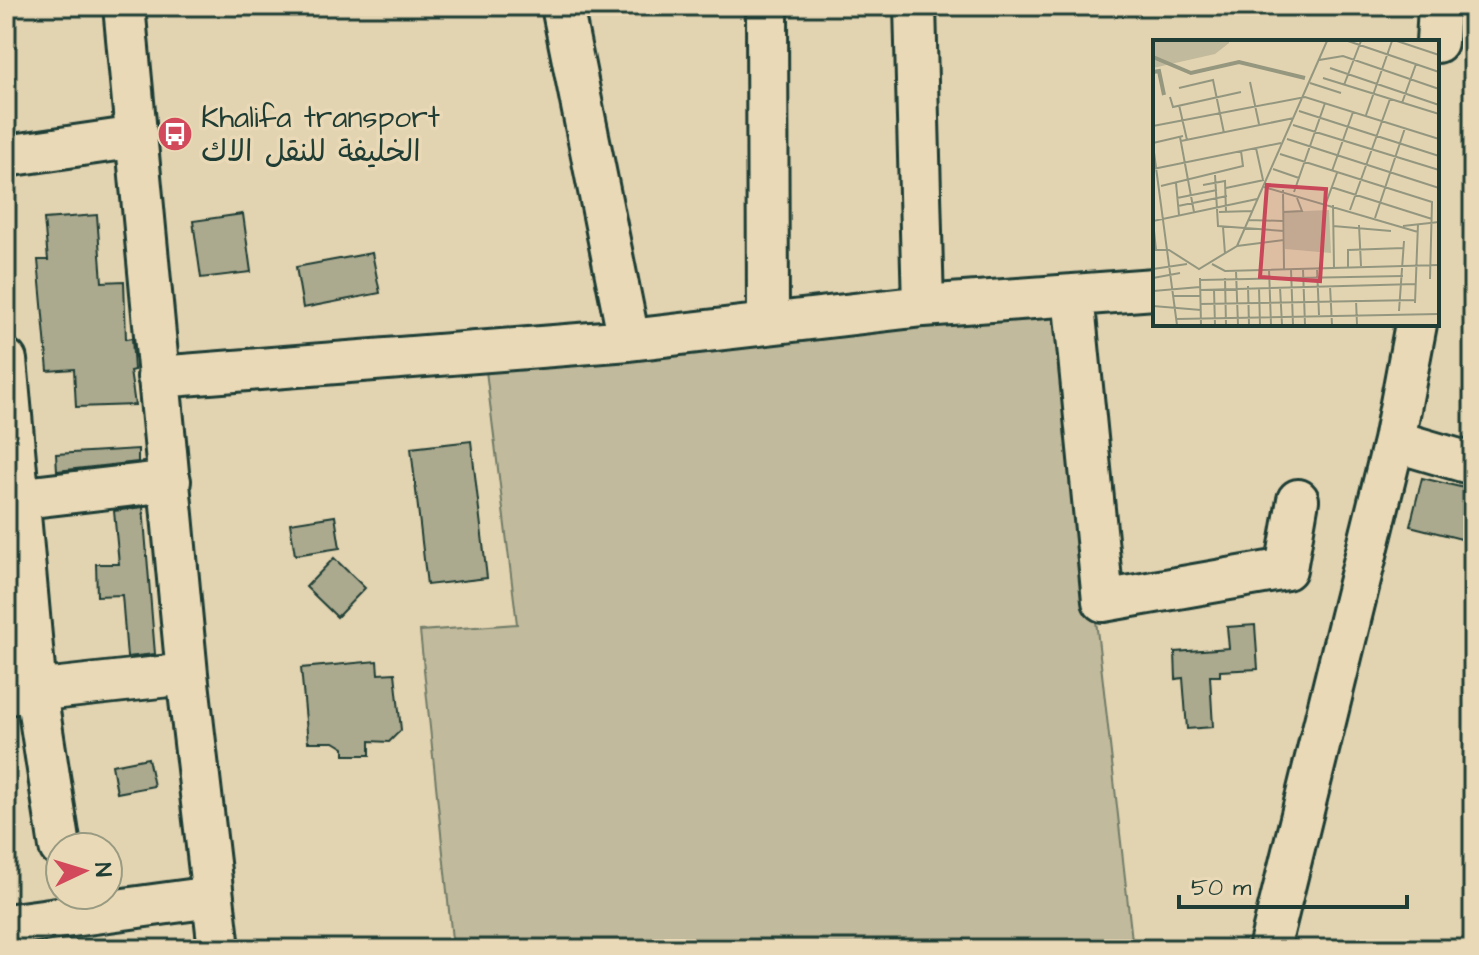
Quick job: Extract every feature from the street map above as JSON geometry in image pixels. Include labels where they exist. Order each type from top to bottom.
[{"type":"street","points":[[124,6],[187,674],[219,949]]},
{"type":"street","points":[[562,6],[629,340]]},
{"type":"street","points":[[767,6],[768,322]]},
{"type":"street","points":[[915,6],[923,306]]},
{"type":"street","points":[[1437,40],[1439,6]]},
{"type":"street","points":[[6,156],[137,137]]},
{"type":"street","points":[[158,377],[629,340],[923,306],[1153,289]]},
{"type":"street","points":[[1073,295],[1103,601],[1286,569],[1298,500]]},
{"type":"street","points":[[1269,949],[1394,441],[1416,326]]},
{"type":"street","points":[[6,360],[21,693],[56,831]]},
{"type":"street","points":[[1394,441],[1473,464]]},
{"type":"street","points":[[12,499],[170,481]]},
{"type":"street","points":[[21,693],[187,674]]},
{"type":"street","points":[[6,925],[71,920],[212,897]]},
{"type":"shaded area","points":[[1061,309],[1133,949],[453,949],[420,631],[517,624],[486,371]]},
{"type":"building","points":[[243,214],[251,272],[201,278],[193,221]]},
{"type":"building","points":[[97,215],[102,282],[124,281],[126,339],[132,338],[134,370],[130,371],[135,405],[76,407],[74,369],[48,371],[38,260],[48,260],[44,219]]},
{"type":"building","points":[[372,253],[380,293],[303,308],[296,267]]},
{"type":"building","points":[[471,441],[487,578],[427,585],[411,448]]},
{"type":"building","points":[[138,449],[138,462],[57,471],[56,454]]},
{"type":"building","points":[[1422,478],[1473,490],[1473,542],[1410,526]]},
{"type":"building","points":[[143,507],[155,654],[127,657],[122,595],[97,596],[96,564],[119,564],[114,511]]},
{"type":"building","points":[[335,516],[340,548],[295,555],[290,523]]},
{"type":"building","points":[[334,558],[365,588],[337,617],[306,587]]},
{"type":"building","points":[[1255,625],[1258,669],[1220,671],[1220,676],[1210,676],[1213,727],[1187,729],[1183,678],[1176,679],[1175,652],[1229,648],[1227,627]]},
{"type":"building","points":[[377,661],[378,674],[395,673],[401,730],[389,742],[370,741],[370,755],[344,755],[344,748],[334,742],[308,742],[301,668]]},
{"type":"building","points":[[148,758],[154,786],[117,793],[112,765]]},
{"type":"place","name":"Khalifa transport الخليفة للنقل الاك","points":[[175,134]]}]
